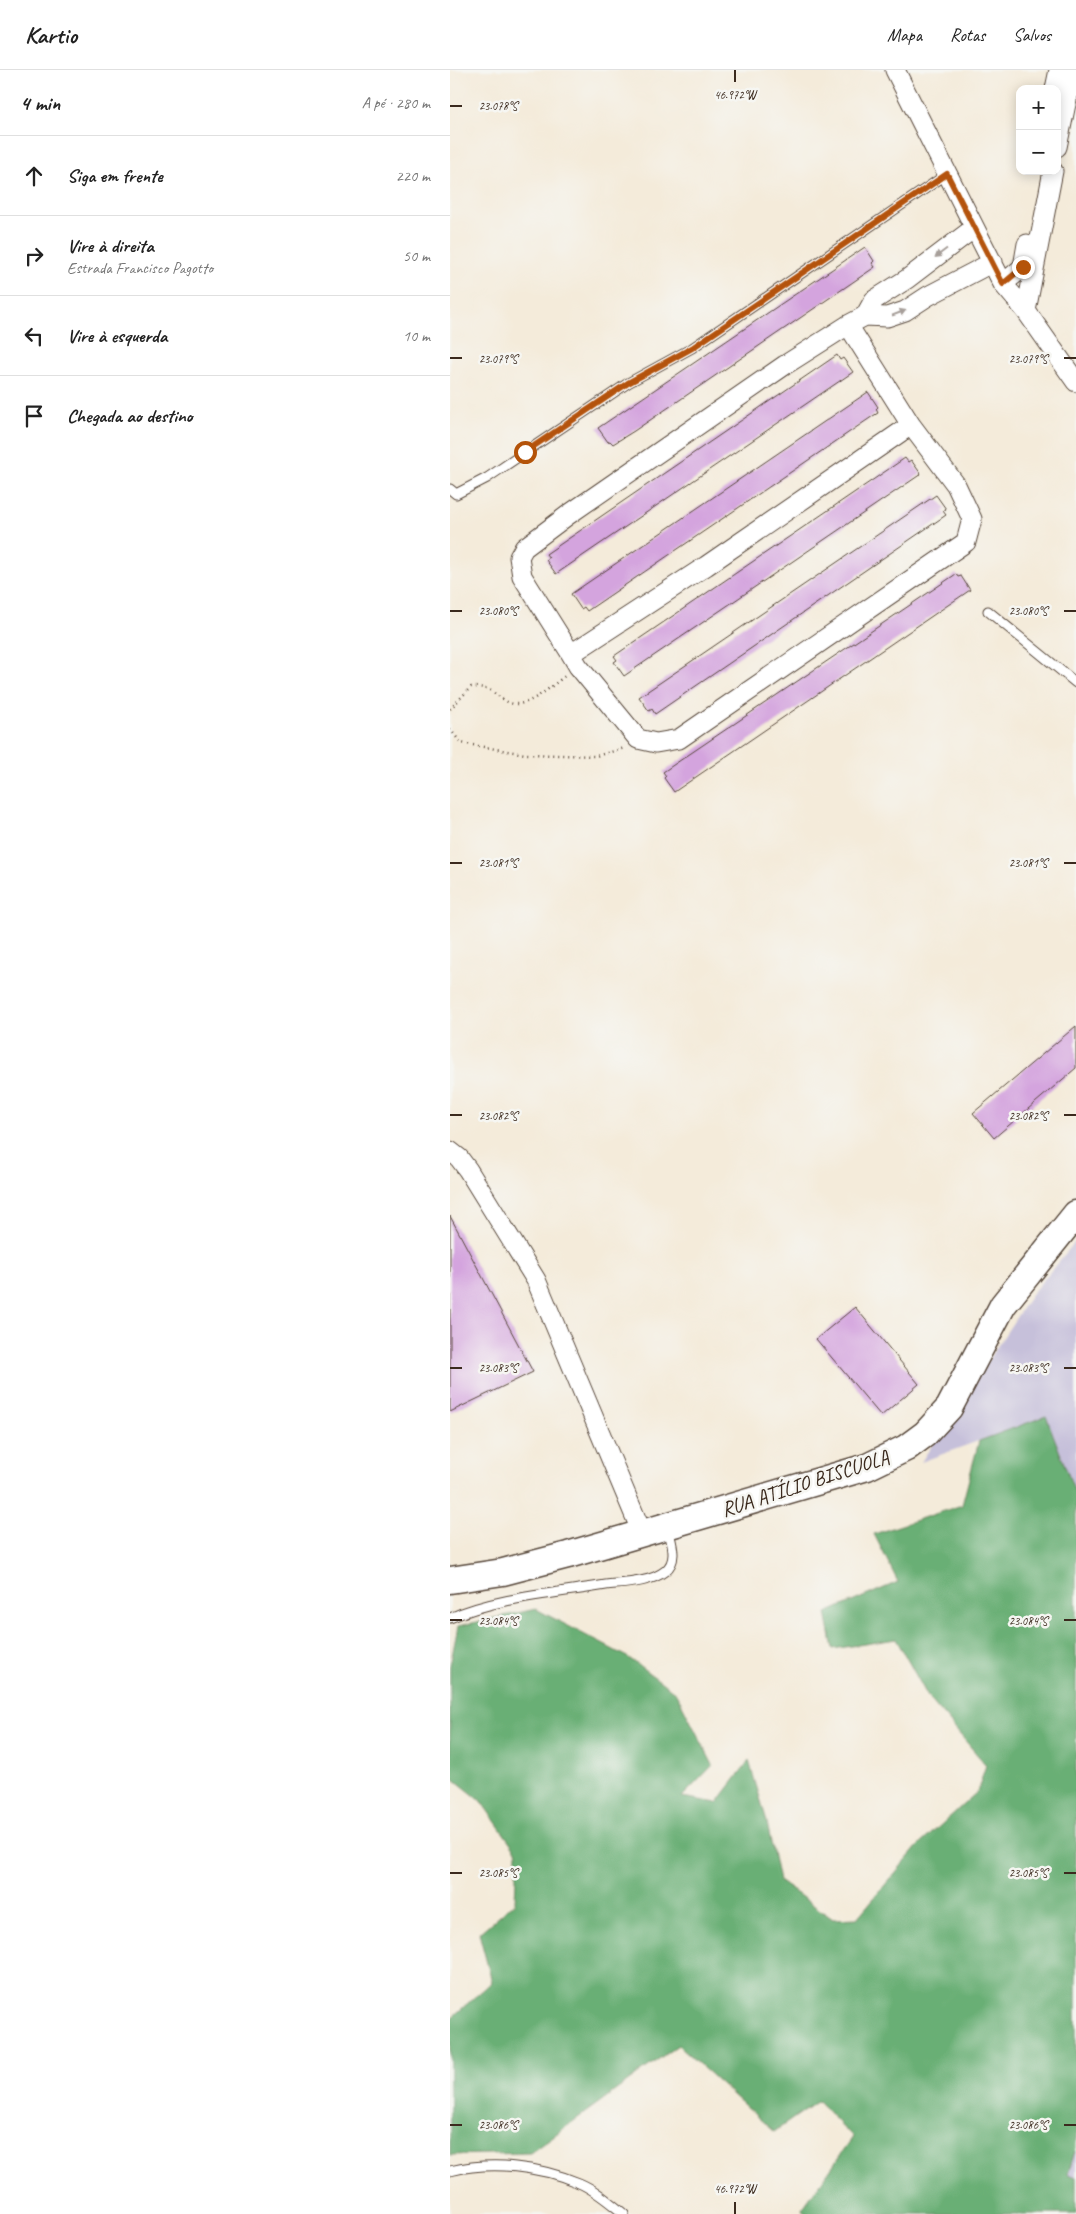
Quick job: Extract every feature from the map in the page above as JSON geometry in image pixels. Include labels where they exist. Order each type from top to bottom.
[{"type":"street","points":[[895,70],[1003,284],[1026,311],[1076,382]]},
{"type":"street","points":[[1056,85],[1059,70]]},
{"type":"street","points":[[1060,130],[1072,70]]},
{"type":"street","points":[[1003,284],[1023,267],[1039,175]]},
{"type":"street","points":[[1026,311],[1052,175]]},
{"type":"street","points":[[865,316],[874,300],[907,279],[974,228]]},
{"type":"street","points":[[848,325],[912,425],[956,485],[972,519],[966,542],[679,738],[656,743],[638,738],[575,660],[522,576],[519,557],[524,548],[720,409],[848,325],[865,316],[887,317],[905,311],[928,296],[992,262]]},
{"type":"street","points":[[575,660],[706,566],[912,425]]},
{"type":"street","points":[[450,1151],[463,1164],[536,1280],[642,1533]]},
{"type":"street","name":"RUA ATÍLIO BISCUOLA","points":[[450,1580],[503,1572],[668,1526],[867,1467],[889,1458],[925,1434],[949,1408],[1004,1305],[1076,1214]]},
{"type":"lane","points":[[450,489],[456,494],[487,478],[628,383],[692,348],[947,174]]},
{"type":"lane","points":[[988,610],[1076,683]]},
{"type":"lane","points":[[450,1618],[464,1612],[527,1598],[646,1579],[665,1571],[672,1562],[673,1552],[668,1526]]},
{"type":"lane","points":[[450,2171],[481,2166],[512,2166],[560,2176],[580,2183],[596,2192],[624,2214]]},
{"type":"path","points":[[450,709],[471,687],[487,687],[508,703],[523,703],[575,660]]},
{"type":"path","points":[[450,729],[462,742],[476,747],[548,756],[596,756],[631,746],[638,738]]},
{"type":"shaded area","points":[[1076,1241],[1076,1495],[1046,1416],[921,1462],[1033,1292]]},
{"type":"shaded area","points":[[1076,2148],[1076,2177],[1068,2174]]},
{"type":"green space","points":[[1046,1416],[1076,1495],[1076,2148],[1068,2174],[1076,2177],[1076,2214],[805,2214],[802,2209],[853,2137],[818,2101],[774,2132],[678,2045],[530,2153],[450,2155],[450,2019],[492,1982],[479,1933],[515,1902],[517,1852],[480,1800],[450,1776],[450,1666],[458,1626],[536,1609],[629,1658],[676,1693],[713,1765],[682,1797],[717,1803],[749,1761],[766,1818],[779,1881],[833,1919],[857,1918],[918,1846],[977,1792],[986,1765],[928,1697],[896,1639],[833,1649],[826,1613],[898,1582],[874,1534],[962,1505],[979,1441]]},
{"type":"building","points":[[865,247],[874,261],[872,263],[875,267],[634,431],[613,444],[610,441],[608,442],[598,428]]},
{"type":"building","points":[[837,355],[840,360],[843,358],[853,372],[556,574],[546,560],[549,558],[546,554]]},
{"type":"building","points":[[868,392],[878,407],[876,409],[878,413],[587,611],[584,607],[581,609],[571,594]]},
{"type":"building","points":[[905,458],[908,462],[911,460],[921,474],[624,676],[614,662],[617,660],[614,656]]},
{"type":"building","points":[[936,495],[946,509],[943,511],[946,515],[655,714],[652,709],[649,711],[639,697]]},
{"type":"building","points":[[956,574],[958,577],[961,576],[970,590],[674,792],[664,778],[666,776],[663,772]]},
{"type":"building","points":[[1076,1026],[1076,1068],[994,1138],[973,1113]]},
{"type":"building","points":[[450,1216],[533,1372],[450,1412]]},
{"type":"building","points":[[855,1307],[919,1384],[881,1416],[816,1339]]},
{"type":"route","points":[[525,452],[628,383],[692,348],[947,174],[1003,284],[1023,267]]}]
